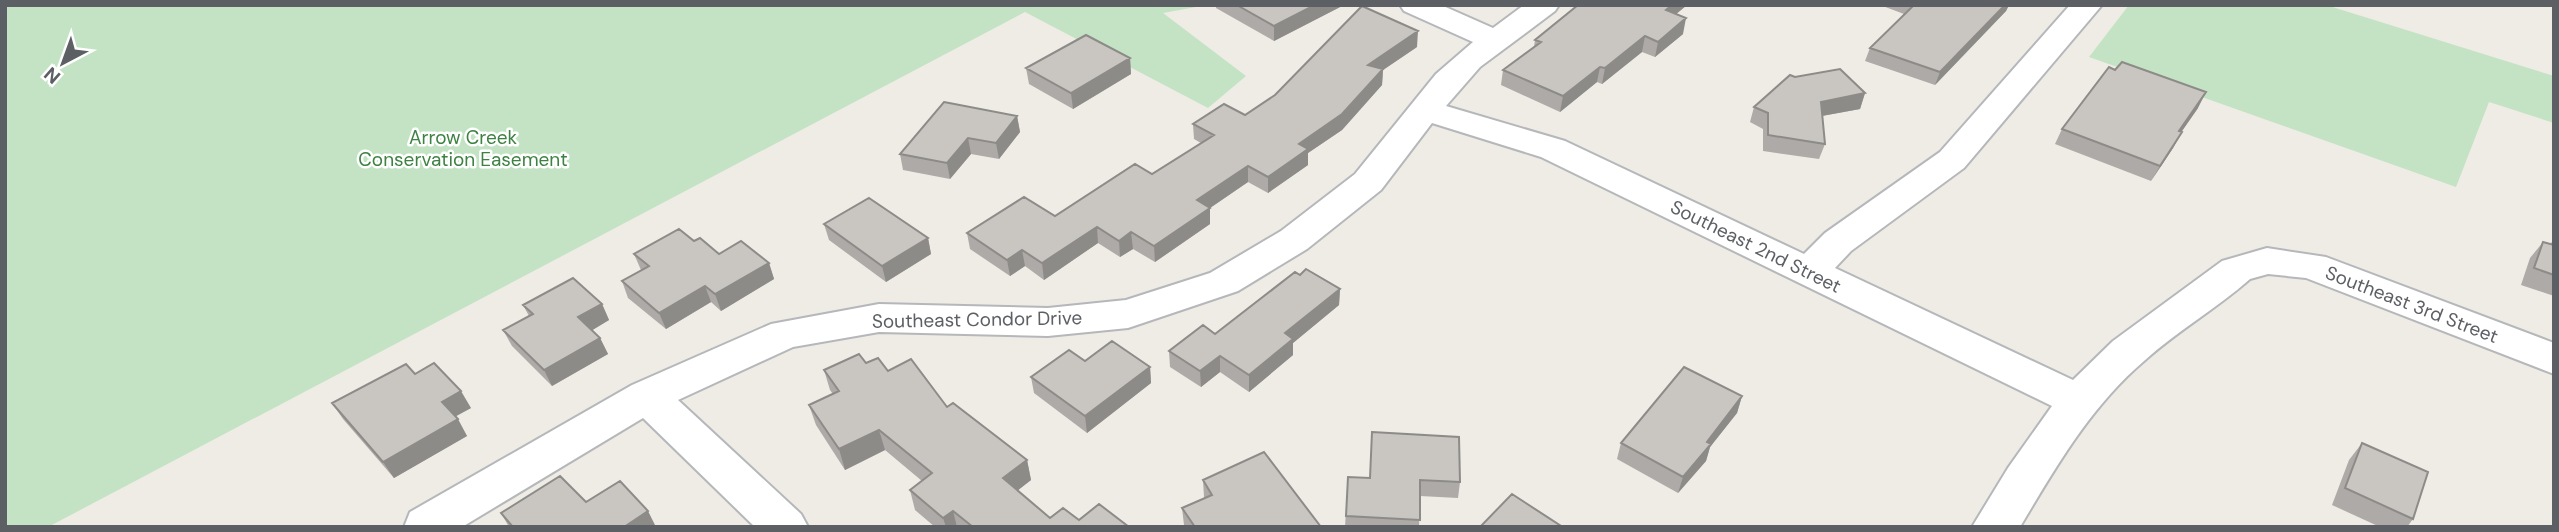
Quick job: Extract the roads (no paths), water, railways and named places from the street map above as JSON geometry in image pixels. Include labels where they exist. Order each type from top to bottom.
[{"type":"street","points":[[1415,5],[1495,40]]},
{"type":"street","name":"Southeast Condor Drive","points":[[426,525],[647,396],[785,334],[879,318],[1048,322],[1128,314],[1224,282],[1294,240],[1368,182],[1424,110],[1469,60],[1544,5]]},
{"type":"street","points":[[1809,271],[1847,235],[1952,160],[2085,6]]},
{"type":"street","name":"Southeast 2nd Street","points":[[1424,110],[1553,149],[2081,402]]},
{"type":"street","name":"Southeast 3rd Street","points":[[2081,402],[2127,352],[2236,270],[2267,261],[2312,266],[2554,359]]},
{"type":"street","points":[[647,396],[785,527]]},
{"type":"street","points":[[1995,527],[2044,450],[2081,402]]},
{"type":"park label","name":"Arrow Creek Conservation Easement","points":[[463,148]]}]
